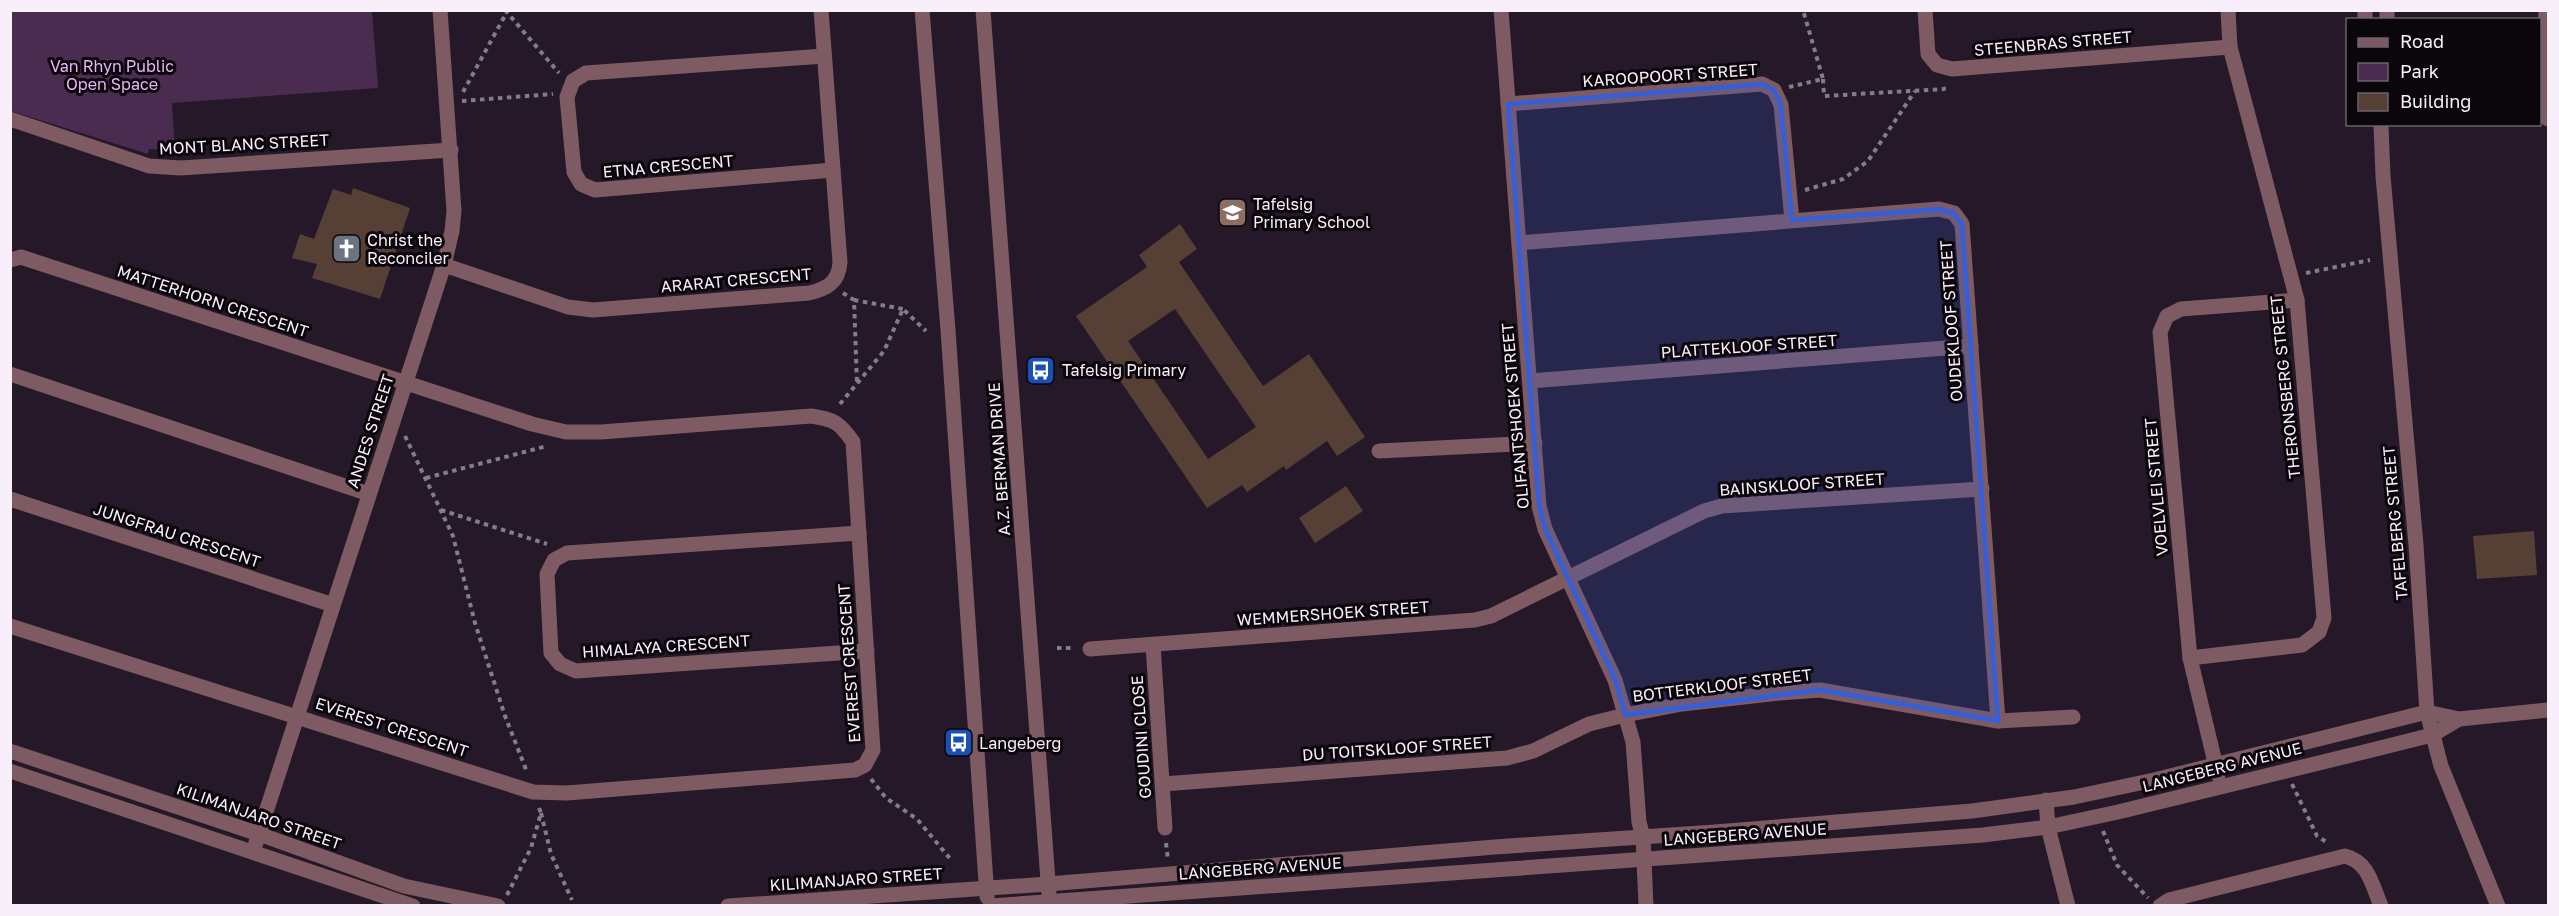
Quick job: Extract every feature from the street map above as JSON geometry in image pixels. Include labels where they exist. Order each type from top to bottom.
[{"type":"street","name":"ANDES STREET","points":[[253,852],[444,265],[452,231],[454,211],[451,150],[440,10]]},
{"type":"street","name":"ARARAT CRESCENT","points":[[444,265],[568,307],[593,310],[809,293],[821,291],[830,285],[836,278],[840,262],[821,10]]},
{"type":"street","points":[[922,10],[948,330],[989,906]]},
{"type":"street","name":"A.Z. BERMAN DRIVE","points":[[983,10],[1051,904]]},
{"type":"street","name":"OLIFANTSHOEK STREET","points":[[1501,10],[1539,506],[1545,529],[1615,680],[1633,742],[1639,822],[1643,837],[1646,906]]},
{"type":"street","points":[[1926,10],[1928,54],[1937,65]]},
{"type":"street","name":"THERONSBERG STREET","points":[[2190,658],[2302,645],[2312,639],[2323,625],[2297,300],[2230,47],[2228,10]]},
{"type":"street","points":[[2546,10],[2548,119]]},
{"type":"street","name":"STEENBRAS STREET","points":[[1937,65],[1953,69],[2230,47]]},
{"type":"street","points":[[573,81],[586,73],[824,56]]},
{"type":"street","name":"ETNA CRESCENT","points":[[573,81],[567,97],[574,172],[581,184],[595,190],[833,170]]},
{"type":"street","name":"KAROOPOORT STREET","points":[[1508,104],[1762,84],[1774,90],[1781,105],[1792,220]]},
{"type":"street","name":"MONT BLANC STREET","points":[[10,119],[149,166],[160,167],[181,168],[451,150]]},
{"type":"street","name":"TAFELBERG STREET","points":[[2381,126],[2383,176],[2416,545],[2427,712],[2441,766],[2498,906]]},
{"type":"street","name":"OUDEKLOOF STREET","points":[[1519,243],[1939,209],[1953,213],[1962,224],[1998,721]]},
{"type":"street","name":"MATTERHORN CRESCENT","points":[[10,260],[21,257],[405,383]]},
{"type":"street","name":"VOELVLEI STREET","points":[[2221,786],[2190,658],[2160,332],[2167,316],[2181,309],[2297,300]]},
{"type":"street","name":"PLATTEKLOOF STREET","points":[[1530,381],[1971,346]]},
{"type":"street","points":[[10,374],[369,494]]},
{"type":"street","name":"EVEREST CRESCENT","points":[[298,716],[533,792],[567,793],[855,770],[865,765],[873,750],[853,442],[841,425],[826,418],[811,416],[600,432],[566,432],[532,424],[405,383]]},
{"type":"street","points":[[1379,451],[1535,443]]},
{"type":"street","name":"BAINSKLOOF STREET","points":[[1568,578],[1704,511],[1722,506],[1982,489]]},
{"type":"street","name":"JUNGFRAU CRESCENT","points":[[10,499],[333,604]]},
{"type":"street","name":"HIMALAYA CRESCENT","points":[[859,533],[567,553],[555,560],[547,574],[551,653],[560,664],[576,671],[867,651]]},
{"type":"street","name":"WEMMERSHOEK STREET","points":[[1090,649],[1475,620],[1491,616],[1568,578]]},
{"type":"street","points":[[10,626],[298,716]]},
{"type":"street","name":"GOUDINI CLOSE","points":[[1153,645],[1165,828]]},
{"type":"street","name":"BOTTERKLOOF STREET","points":[[1625,715],[1682,704],[1820,690],[1998,721],[2073,717]]},
{"type":"street","points":[[2427,712],[2459,719],[2548,710]]},
{"type":"street","name":"LANGEBERG AVENUE","points":[[987,888],[1934,815],[2094,793],[2427,712]]},
{"type":"street","name":"DU TOITSKLOOF STREET","points":[[1163,784],[1507,758],[1533,751],[1589,724],[1625,715]]},
{"type":"street","name":"LANGEBERG AVENUE","points":[[989,906],[1051,904],[1644,858],[1951,839],[2048,826],[2118,812],[2432,735],[2459,719]]},
{"type":"street","name":"KILIMANJARO STREET","points":[[10,751],[259,834],[404,886],[503,900]]},
{"type":"street","points":[[10,771],[413,906]]},
{"type":"street","points":[[2046,800],[2048,826],[2068,906]]},
{"type":"street","points":[[2160,906],[2169,900],[2345,856],[2358,859],[2366,870],[2380,906]]},
{"type":"street","name":"KILIMANJARO STREET","points":[[728,906],[987,888]]},
{"type":"path","points":[[1803,10],[1823,79],[1824,96],[1944,89],[1937,65]]},
{"type":"path","points":[[567,97],[554,94],[458,101],[506,11],[564,79],[573,81]]},
{"type":"path","points":[[1774,90],[1823,79]]},
{"type":"path","points":[[1789,194],[1843,179],[1868,161],[1915,91]]},
{"type":"path","points":[[2299,274],[2370,260]]},
{"type":"path","points":[[830,285],[854,300],[903,309],[926,331]]},
{"type":"path","points":[[854,300],[857,385]]},
{"type":"path","points":[[840,404],[884,351],[903,309]]},
{"type":"path","points":[[403,431],[453,536],[475,623],[505,716],[529,775]]},
{"type":"path","points":[[426,478],[547,446],[566,432]]},
{"type":"path","points":[[441,510],[550,545]]},
{"type":"path","points":[[869,776],[886,798],[917,819],[952,861]]},
{"type":"path","points":[[2291,781],[2317,836],[2345,856]]},
{"type":"path","points":[[538,804],[551,855],[572,900]]},
{"type":"path","points":[[503,900],[531,848],[541,813]]},
{"type":"path","points":[[2100,826],[2117,865],[2155,906]]},
{"type":"highlighted area","points":[[1762,84],[1774,90],[1781,105],[1792,220],[1939,209],[1954,213],[1962,224],[1998,721],[1820,690],[1625,715],[1615,680],[1545,529],[1539,506],[1508,104]]},
{"type":"green space","name":"Van Rhyn Public Open Space","points":[[11,10],[372,11],[378,88],[172,103],[175,150],[149,149],[148,154],[11,111]]},
{"type":"building","name":"Christ the Reconciler","points":[[353,188],[410,208],[380,299],[312,278],[317,264],[292,258],[300,234],[314,239],[333,189],[351,195]]},
{"type":"building","points":[[1180,224],[1197,249],[1179,262],[1263,386],[1309,354],[1365,437],[1337,456],[1327,441],[1286,470],[1284,466],[1247,492],[1242,485],[1207,508],[1076,316],[1147,267],[1139,255]],"holes":[[[1175,309],[1256,427],[1208,459],[1128,341]]]},
{"type":"building","points":[[1346,486],[1363,511],[1315,543],[1299,518]]},
{"type":"building","points":[[2534,531],[2537,575],[2477,579],[2473,536]]},
{"type":"place","name":"Tafelsig Primary School","points":[[1232,213]]},
{"type":"place","name":"Christ the Reconciler","points":[[346,249]]},
{"type":"place","name":"Tafelsig Primary","points":[[1041,370]]},
{"type":"place","name":"Langeberg","points":[[958,743]]}]
